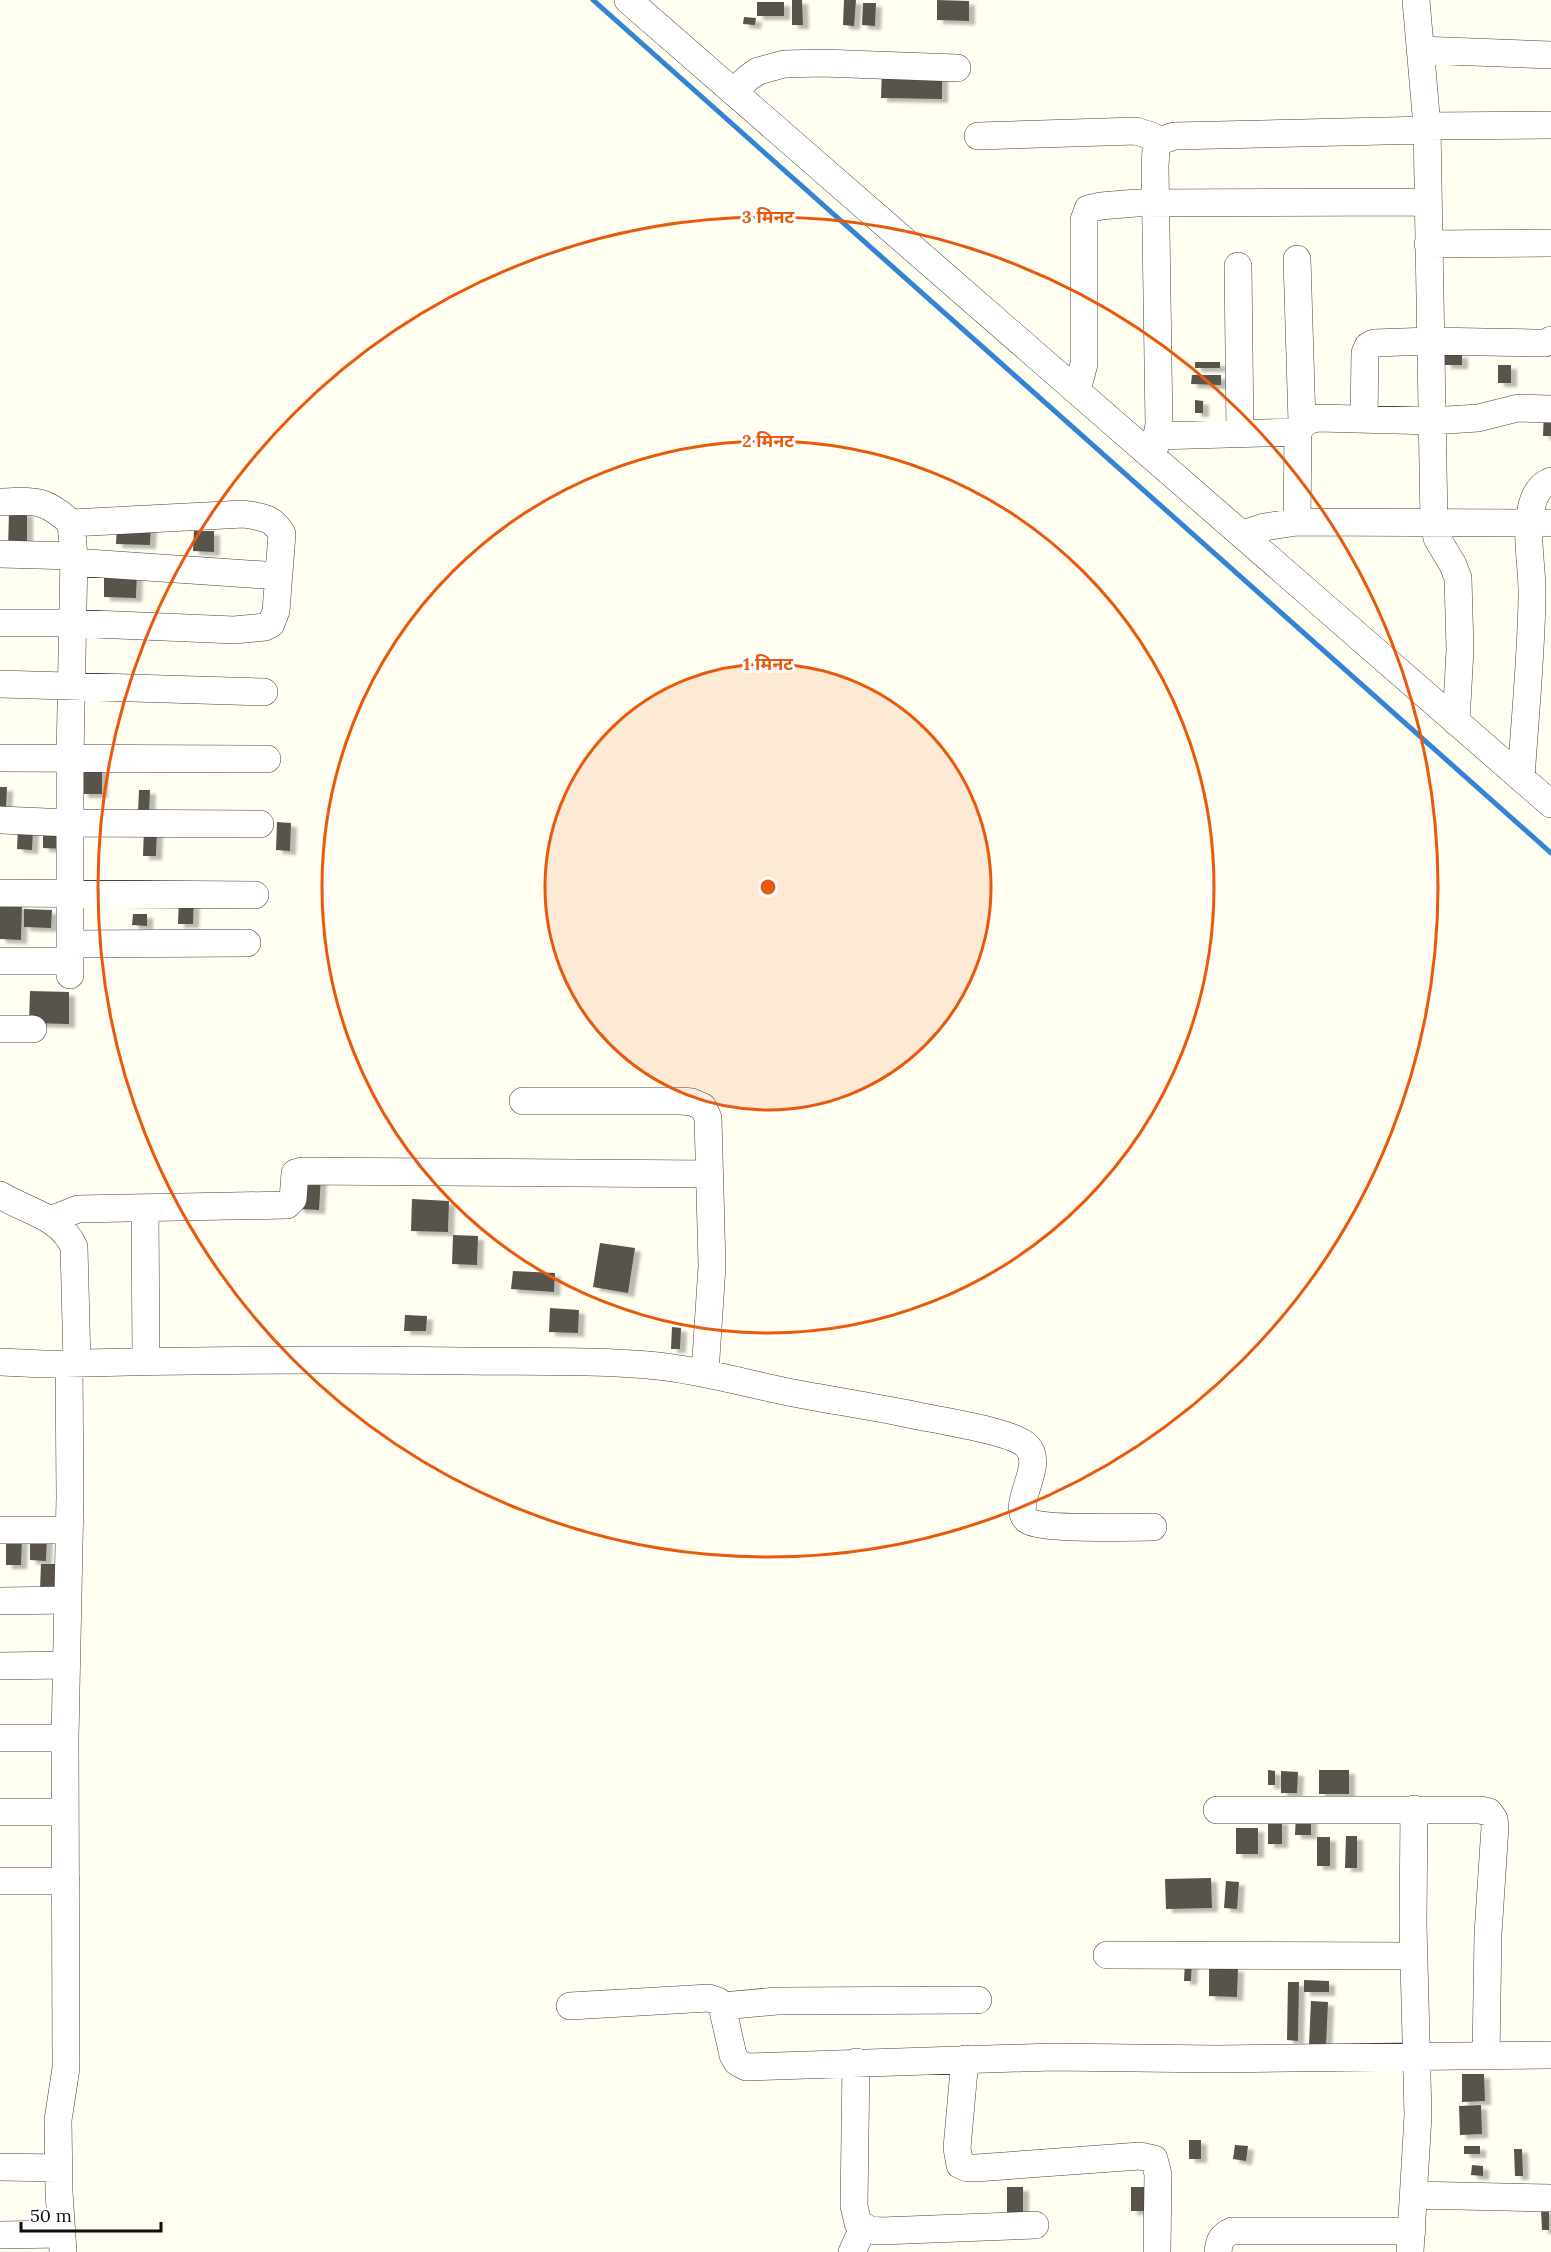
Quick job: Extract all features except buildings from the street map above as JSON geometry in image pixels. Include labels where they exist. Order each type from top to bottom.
[{"type":"street","points":[[628,0],[1077,390],[1155,446],[1244,534],[1551,804]]},
{"type":"street","points":[[1416,0],[1427,128],[1434,522],[1437,538],[1458,578],[1460,650],[1456,722]]},
{"type":"street","points":[[1420,50],[1551,55]]},
{"type":"street","points":[[734,92],[758,71],[784,64],[822,63],[957,68]]},
{"type":"street","points":[[1160,141],[1174,136],[1191,135],[1551,125]]},
{"type":"street","points":[[978,136],[1136,131],[1160,141]]},
{"type":"street","points":[[1155,446],[1155,157],[1160,141]]},
{"type":"street","points":[[1077,390],[1084,364],[1085,213],[1093,207],[1110,204],[1156,203],[1428,202]]},
{"type":"street","points":[[1428,244],[1551,243]]},
{"type":"street","points":[[1297,259],[1300,428],[1297,522]]},
{"type":"street","points":[[1238,266],[1240,434]]},
{"type":"street","points":[[1364,419],[1365,353],[1368,346],[1381,342],[1545,343],[1551,340]]},
{"type":"street","points":[[1155,446],[1300,428],[1318,418],[1432,421],[1478,418],[1518,408],[1551,409]]},
{"type":"street","points":[[1521,778],[1540,523],[1531,508],[1536,492],[1545,483],[1551,481]]},
{"type":"street","points":[[0,502],[37,501],[54,508],[71,523],[74,559],[71,622],[70,960]]},
{"type":"street","points":[[0,622],[71,622],[234,630],[265,627],[271,624],[276,611],[282,534],[277,524],[265,518],[244,514],[71,523]]},
{"type":"street","points":[[1244,534],[1264,527],[1297,522],[1540,523]]},
{"type":"street","points":[[0,554],[279,576]]},
{"type":"street","points":[[0,684],[264,692]]},
{"type":"street","points":[[0,758],[267,759]]},
{"type":"street","points":[[0,820],[70,823],[260,824]]},
{"type":"street","points":[[0,893],[255,895]]},
{"type":"street","points":[[0,961],[70,960],[248,943]]},
{"type":"street","points":[[0,1029],[33,1029]]},
{"type":"street","points":[[523,1101],[681,1101],[699,1104],[703,1107],[708,1118],[712,1266],[705,1373]]},
{"type":"street","points":[[50,1220],[78,1209],[287,1204],[293,1199],[295,1173],[307,1170],[710,1174]]},
{"type":"street","points":[[0,1195],[63,1228],[74,1247],[65,1738],[66,2068],[59,2111],[58,2168],[63,2243],[0,2235]]},
{"type":"street","points":[[145,1208],[146,1361]]},
{"type":"street","points":[[0,1362],[326,1359],[659,1366],[705,1373],[796,1394],[922,1416],[1019,1440],[1026,1444],[1032,1454],[1033,1462],[1023,1507],[1028,1521],[1046,1526],[1152,1527]]},
{"type":"street","points":[[0,1530],[69,1530]]},
{"type":"street","points":[[0,1601],[67,1600]]},
{"type":"street","points":[[0,1666],[66,1665]]},
{"type":"street","points":[[0,1738],[65,1738]]},
{"type":"street","points":[[1218,2252],[1219,2241],[1224,2234],[1232,2231],[1411,2241],[1418,2115],[1414,1956],[1414,1809]]},
{"type":"street","points":[[1216,1810],[1414,1809],[1489,1812],[1494,1819],[1488,1934],[1486,2056]]},
{"type":"street","points":[[0,1812],[65,1812]]},
{"type":"street","points":[[0,1881],[66,1881]]},
{"type":"street","points":[[1107,1955],[1414,1956]]},
{"type":"street","points":[[570,2006],[697,1997],[718,2001],[722,2006],[733,2055],[737,2062],[746,2067],[965,2059],[1551,2055]]},
{"type":"street","points":[[722,2006],[777,2001],[978,2000]]},
{"type":"street","points":[[965,2059],[957,2148],[960,2165],[976,2168],[1140,2156],[1154,2159],[1158,2174],[1157,2252]]},
{"type":"street","points":[[856,2062],[854,2206],[858,2223],[863,2228],[880,2231],[1035,2225]]},
{"type":"street","points":[[0,2167],[58,2168]]},
{"type":"street","points":[[1414,2195],[1551,2198]]},
{"type":"street","points":[[852,2252],[863,2228]]},
{"type":"waterway","points":[[593,0],[1551,853]]}]
